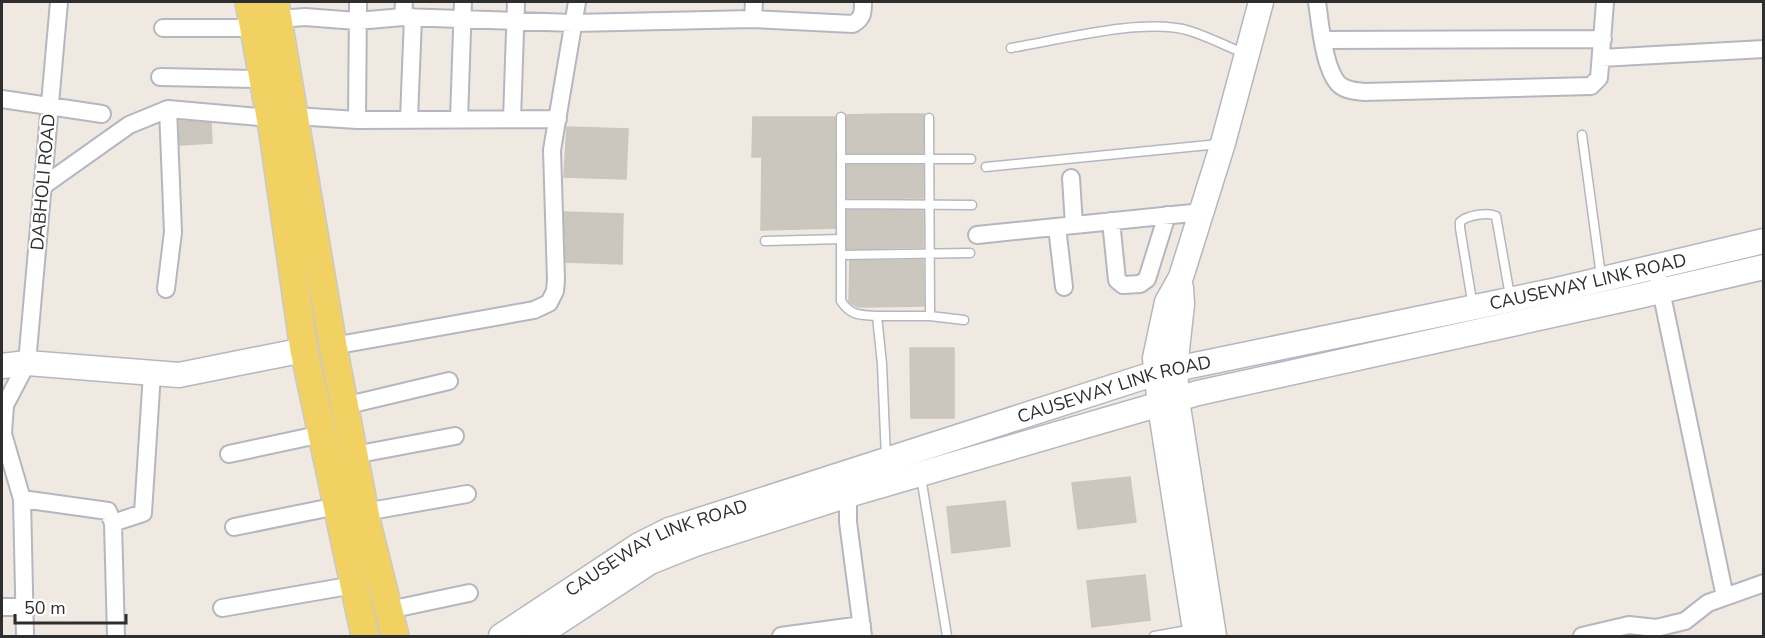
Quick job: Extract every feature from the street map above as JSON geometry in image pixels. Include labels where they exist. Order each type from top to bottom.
[{"type":"main road","points":[[249,2],[269,16],[283,117],[304,350],[365,636]]},
{"type":"main road","points":[[1204,631],[1165,371],[1182,304],[1181,277],[1223,143],[1261,2]]},
{"type":"main road","points":[[269,16],[262,79],[283,117],[333,346],[365,512],[395,636]]},
{"type":"main road","name":"CAUSEWAY LINK ROAD","points":[[501,636],[639,545],[669,530],[1165,371],[1511,299],[1764,241]]},
{"type":"main road","name":"CAUSEWAY LINK ROAD","points":[[537,636],[650,562],[695,544],[848,495],[1198,393],[1764,267]]},
{"type":"main road","points":[[2,366],[27,363],[179,375],[304,350]]},
{"type":"street","name":"DABHOLI ROAD","points":[[27,363],[59,2]]},
{"type":"street","points":[[357,120],[358,2]]},
{"type":"street","points":[[459,119],[463,2]]},
{"type":"street","points":[[512,119],[516,2]]},
{"type":"street","points":[[333,346],[534,310],[549,303],[555,291],[556,280],[552,150],[577,2]]},
{"type":"street","points":[[753,19],[754,2]]},
{"type":"street","points":[[163,28],[269,16],[357,21],[407,12],[462,19],[574,23],[753,19],[853,24],[861,19],[863,2]]},
{"type":"street","points":[[1317,2],[1332,75],[1340,86],[1364,92],[1591,86],[1599,78],[1605,2]]},
{"type":"street","points":[[407,12],[409,119]]},
{"type":"street","points":[[1323,40],[1603,39]]},
{"type":"street","points":[[1601,58],[1764,49]]},
{"type":"street","points":[[160,76],[262,79]]},
{"type":"street","points":[[2,99],[102,114]]},
{"type":"street","points":[[43,186],[129,125],[168,109],[357,120],[558,119]]},
{"type":"street","points":[[166,289],[172,232],[168,109]]},
{"type":"street","points":[[1064,287],[1066,226],[1071,178]]},
{"type":"street","points":[[977,235],[1202,212]]},
{"type":"street","points":[[1111,221],[1117,280],[1123,285],[1140,284],[1147,279],[1167,215]]},
{"type":"street","points":[[1655,267],[1725,597]]},
{"type":"street","points":[[25,636],[22,499],[3,434],[5,405],[27,363]]},
{"type":"street","points":[[114,523],[143,513],[152,373]]},
{"type":"street","points":[[344,406],[449,381]]},
{"type":"street","points":[[229,454],[322,434]]},
{"type":"street","points":[[354,455],[455,436]]},
{"type":"street","points":[[365,512],[467,494]]},
{"type":"street","points":[[783,636],[862,631],[848,522],[848,495]]},
{"type":"street","points":[[22,499],[108,511],[114,523],[116,636]]},
{"type":"street","points":[[234,527],[337,506]]},
{"type":"street","points":[[1582,636],[1656,628],[1685,621],[1708,603],[1764,583]]},
{"type":"street","points":[[222,608],[354,585]]},
{"type":"street","points":[[389,610],[469,593]]},
{"type":"street","points":[[2,607],[25,607]]},
{"type":"lane","points":[[1011,48],[1131,28],[1163,27],[1190,31],[1247,54]]},
{"type":"lane","points":[[841,117],[841,301],[848,310],[861,315],[930,316],[964,320]]},
{"type":"lane","points":[[929,118],[930,316]]},
{"type":"lane","points":[[1582,135],[1601,279]]},
{"type":"lane","points":[[986,167],[1223,143]]},
{"type":"lane","points":[[841,159],[971,159]]},
{"type":"lane","points":[[841,204],[972,205]]},
{"type":"lane","points":[[1473,307],[1460,228],[1460,222],[1464,218],[1492,213],[1496,216],[1511,299]]},
{"type":"lane","points":[[765,241],[841,239]]},
{"type":"lane","points":[[841,255],[970,253]]},
{"type":"lane","points":[[877,316],[882,364],[886,461]]},
{"type":"lane","points":[[920,474],[947,636]]},
{"type":"lane","points":[[1154,636],[1204,631]]},
{"type":"building","points":[[924,114],[923,153],[847,153],[847,115]]},
{"type":"building","points":[[753,117],[835,117],[835,228],[761,230],[762,157],[752,157]]},
{"type":"building","points":[[179,121],[211,123],[212,143],[180,145]]},
{"type":"building","points":[[567,127],[628,129],[626,179],[564,177]]},
{"type":"building","points":[[847,165],[923,165],[923,198],[847,198]]},
{"type":"building","points":[[847,210],[923,211],[923,247],[847,249]]},
{"type":"building","points":[[564,212],[623,214],[622,264],[566,262]]},
{"type":"building","points":[[923,260],[924,306],[858,307],[849,302],[850,261]]},
{"type":"building","points":[[910,348],[954,348],[954,418],[911,418]]},
{"type":"building","points":[[1130,477],[1136,522],[1078,529],[1072,483]]},
{"type":"building","points":[[1005,501],[1010,546],[952,553],[947,507]]},
{"type":"building","points":[[1145,575],[1150,620],[1092,627],[1087,581]]}]
